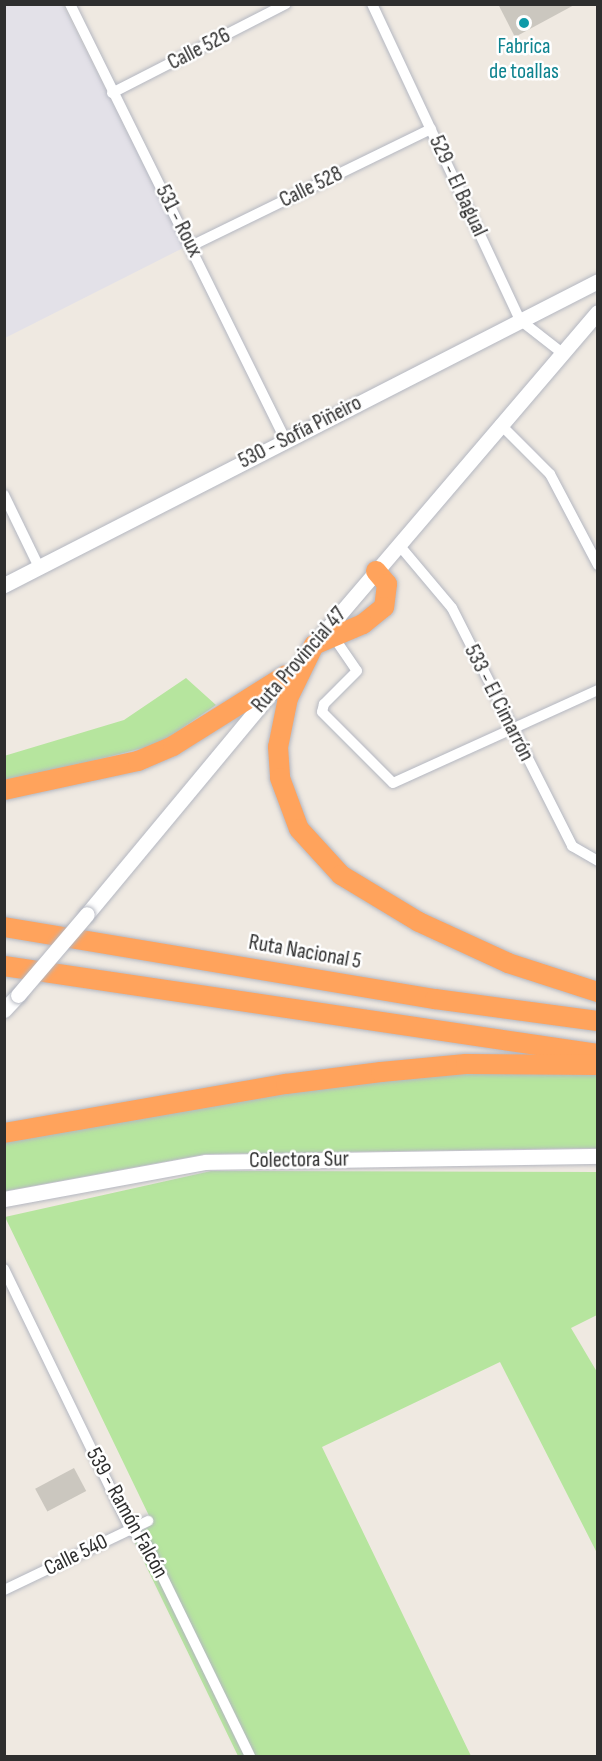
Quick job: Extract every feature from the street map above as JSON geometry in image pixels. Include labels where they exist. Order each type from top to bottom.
[{"type":"highway","points":[[375,571],[387,584],[384,607],[363,624],[314,645],[288,698],[278,747],[280,778],[299,829],[341,875],[419,922],[508,963],[597,992]]},
{"type":"highway","points":[[4,790],[138,761],[173,746],[286,675]]},
{"type":"highway","name":"Ruta Nacional 5","points":[[4,927],[435,999],[597,1021]]},
{"type":"highway","points":[[4,966],[597,1054]]},
{"type":"highway","points":[[4,1133],[286,1084],[381,1072],[466,1064],[597,1065]]},
{"type":"street","name":"531 - Roux","points":[[70,4],[285,439]]},
{"type":"street","name":"Calle 526","points":[[112,93],[286,4]]},
{"type":"street","name":"529 - El Bagual","points":[[372,4],[520,320],[561,352]]},
{"type":"street","name":"Calle 528","points":[[191,246],[431,129]]},
{"type":"street","name":"530 - Sofía Piñeiro","points":[[4,585],[597,281]]},
{"type":"street","name":"Ruta Provincial 47","points":[[4,1011],[286,675],[597,312]]},
{"type":"street","points":[[500,424],[550,474],[597,565]]},
{"type":"street","points":[[4,495],[39,567]]},
{"type":"street","name":"533 - El Cimarrón","points":[[399,545],[452,608],[572,846],[597,861]]},
{"type":"street","points":[[333,636],[357,671],[324,704],[322,712],[393,783],[597,690]]},
{"type":"street","name":"Colectora Sur","points":[[4,1200],[206,1162],[597,1156]]},
{"type":"street","name":"539 - Ramón Falcón","points":[[4,1269],[130,1528],[147,1545],[250,1756]]},
{"type":"street","name":"Calle 540","points":[[4,1590],[148,1521]]},
{"type":"shaded area","points":[[5,5],[63,5],[185,247],[5,338]]},
{"type":"green space","points":[[186,678],[216,705],[159,744],[5,783],[4,756],[124,720]]},
{"type":"green space","points":[[531,1070],[597,1074],[597,1148],[206,1154],[5,1191],[5,1139],[329,1082]]},
{"type":"green space","points":[[211,1171],[597,1172],[597,1315],[571,1328],[597,1372],[597,1553],[500,1362],[322,1447],[471,1756],[238,1756],[132,1537],[153,1524],[5,1217]]},
{"type":"building","name":"Fabrica de toallas","points":[[498,4],[576,4],[515,37]]},
{"type":"building","points":[[74,1468],[86,1491],[47,1512],[35,1489]]},
{"type":"place","name":"Fabrica de toallas","points":[[524,23]]}]
